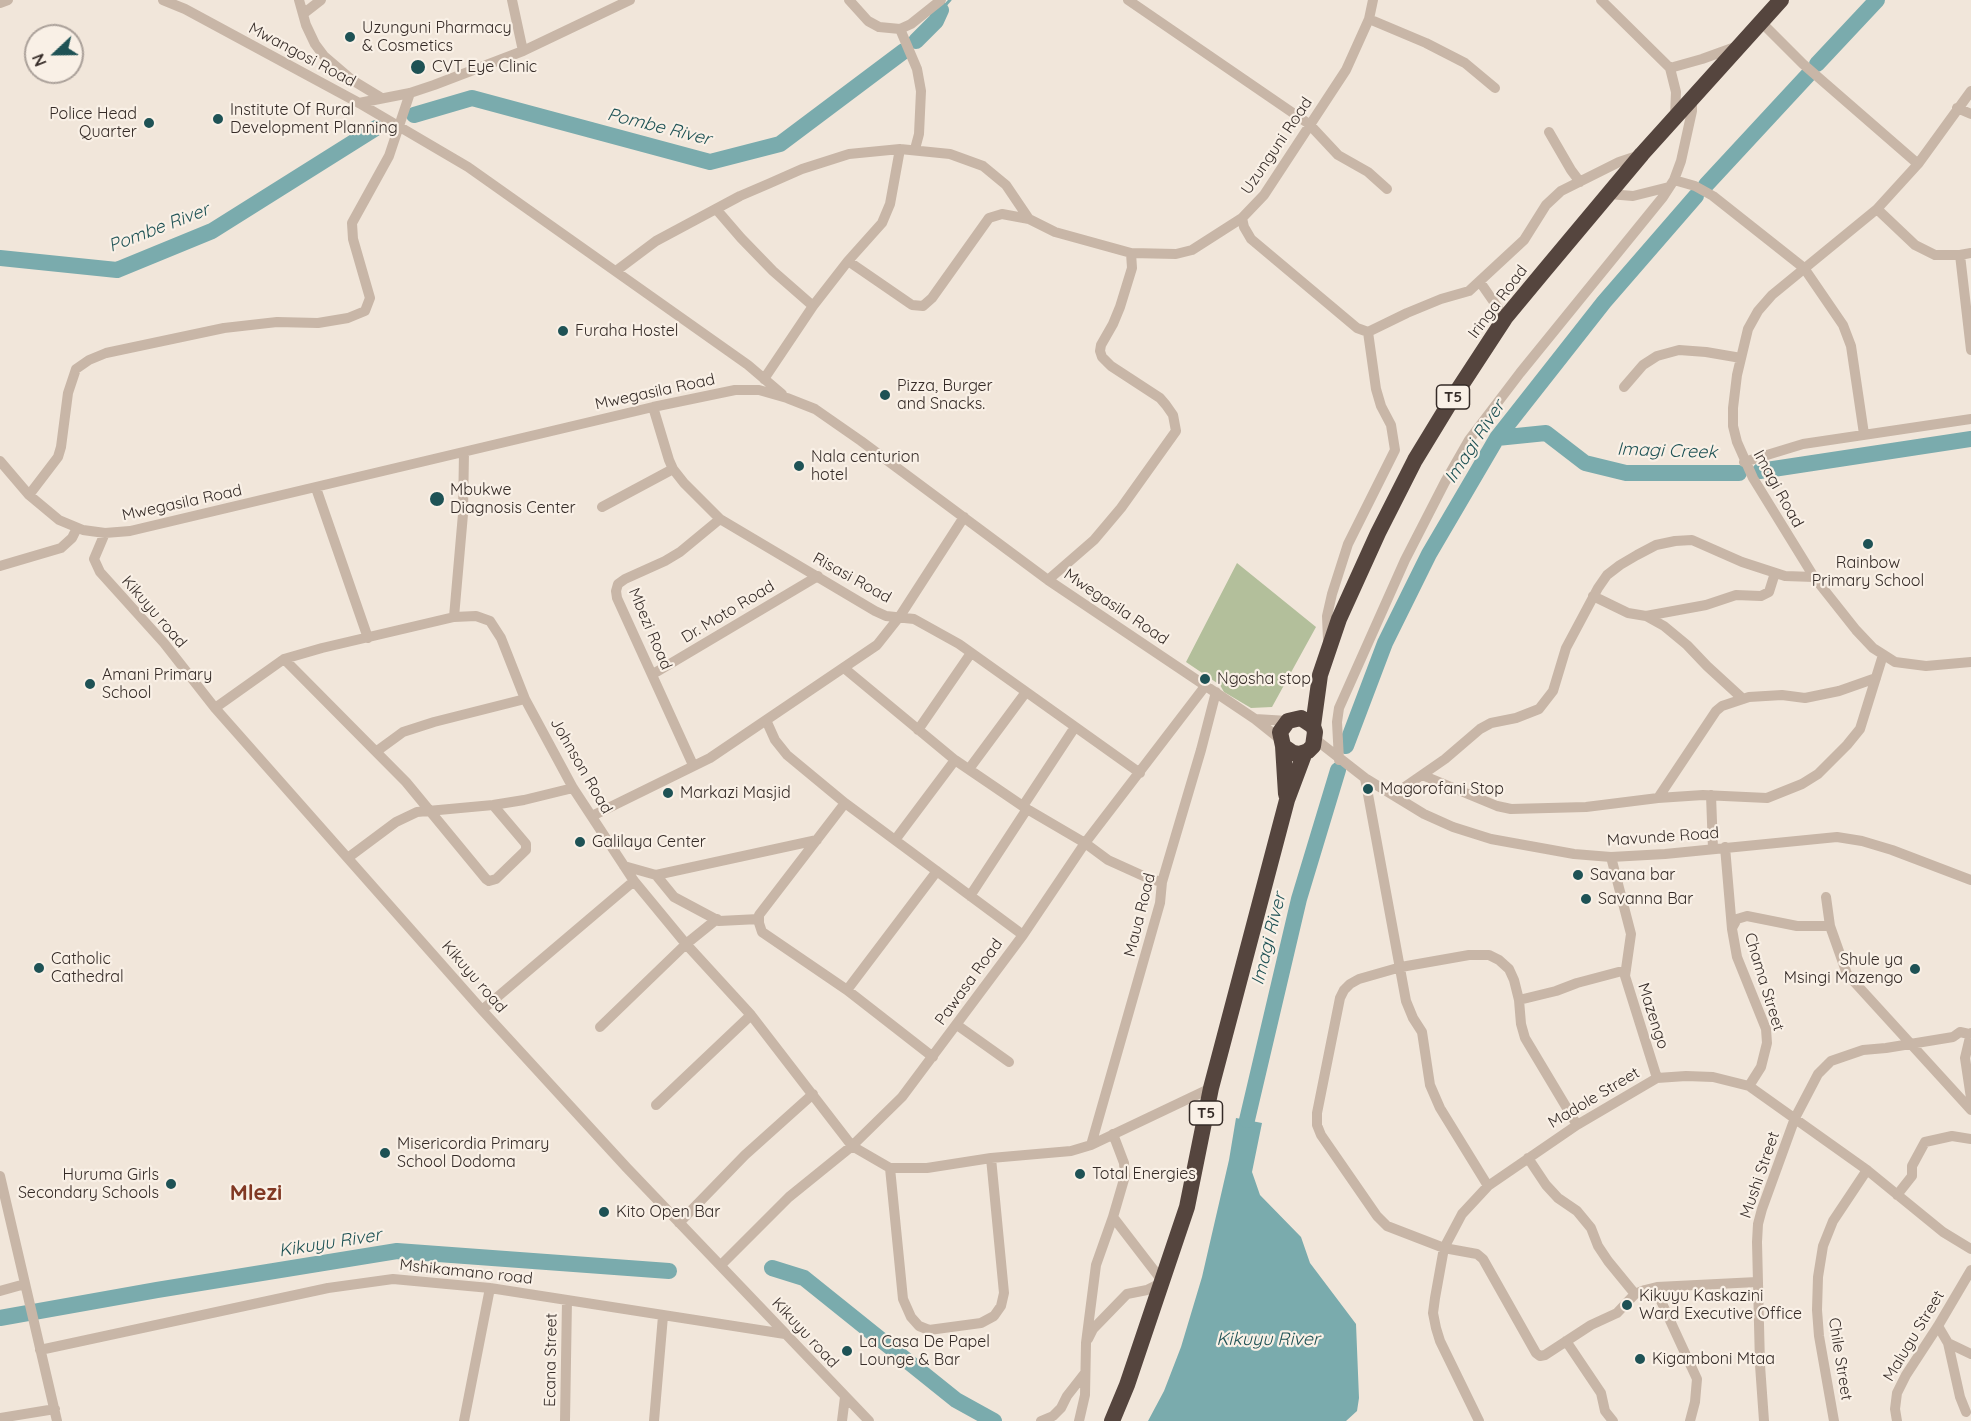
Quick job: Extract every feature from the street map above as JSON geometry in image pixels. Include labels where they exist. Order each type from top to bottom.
[{"type":"highway","name":"Iringa Road","points":[[1320,675],[1340,619],[1378,533],[1415,460],[1505,318],[1642,154],[1780,0]]},
{"type":"highway","name":"T5","points":[[1287,800],[1282,743],[1283,726],[1291,720],[1320,675]]},
{"type":"highway","name":"T5","points":[[1112,1421],[1127,1385],[1187,1207],[1211,1088],[1287,800],[1310,742],[1320,675]]},
{"type":"highway","points":[[1282,743],[1293,753],[1310,742],[1308,721],[1291,720]]},
{"type":"street","points":[[0,3],[8,0]]},
{"type":"street","name":"Mwangosi Road","points":[[163,0],[185,9],[359,103],[410,93],[524,51],[630,0]]},
{"type":"street","points":[[299,0],[315,44],[324,56],[352,80],[380,98]]},
{"type":"street","points":[[303,14],[321,0]]},
{"type":"street","points":[[512,0],[524,51]]},
{"type":"street","points":[[849,0],[868,21],[879,27],[900,29],[911,24],[941,0]]},
{"type":"street","points":[[1128,0],[1309,124],[1338,155],[1368,172],[1387,189]]},
{"type":"street","name":"Uzunguni Road","points":[[848,261],[912,305],[923,306],[933,298],[989,218],[1002,214],[1029,219],[1055,231],[1131,253],[1176,254],[1192,250],[1242,218],[1264,195],[1346,70],[1369,19],[1373,0]]},
{"type":"street","points":[[1601,0],[1670,68],[1676,92],[1675,118]]},
{"type":"street","points":[[1369,19],[1426,43],[1465,63],[1495,88]]},
{"type":"street","points":[[1761,22],[1803,64],[1918,164]]},
{"type":"street","points":[[900,29],[917,69],[921,91],[919,134],[915,149]]},
{"type":"street","points":[[1670,68],[1740,45]]},
{"type":"street","name":"Imagi Road","points":[[1971,91],[1918,164],[1877,209],[1772,295],[1758,311],[1748,329],[1737,375],[1733,426],[1744,462],[1790,540],[1814,577],[1856,630],[1894,662],[1909,665],[1971,662]]},
{"type":"street","points":[[30,495],[58,457],[68,393],[80,365],[89,360],[106,353],[224,328],[277,322],[318,322],[348,318],[365,311],[370,298],[353,239],[352,223],[389,156],[410,93]]},
{"type":"street","points":[[1339,760],[1337,733],[1339,708],[1405,560],[1469,440],[1671,183],[1681,161],[1692,111],[1692,99]]},
{"type":"street","points":[[359,103],[468,167],[748,365],[787,398]]},
{"type":"street","points":[[1957,108],[1971,114]]},
{"type":"street","points":[[1549,132],[1571,171],[1580,182]]},
{"type":"street","points":[[764,379],[813,306],[848,261],[882,223],[886,215],[900,149]]},
{"type":"street","points":[[616,271],[656,241],[740,196],[802,169],[849,154],[915,149],[950,154],[983,166],[1006,185],[1029,219]]},
{"type":"street","points":[[1242,218],[1247,234],[1256,243],[1357,328],[1368,332],[1441,299],[1469,291],[1524,240],[1546,206],[1561,191],[1618,162],[1642,154]]},
{"type":"street","points":[[1609,194],[1632,196],[1671,183],[1695,186],[1713,196],[1804,268],[1843,325],[1851,346],[1864,434]]},
{"type":"street","points":[[716,209],[741,238],[813,306]]},
{"type":"street","points":[[1877,209],[1916,245],[1935,255],[1965,254],[1971,350]]},
{"type":"street","points":[[1048,580],[1094,540],[1121,508],[1176,431],[1173,415],[1160,398],[1111,366],[1102,357],[1100,351],[1120,307],[1132,268],[1131,253]]},
{"type":"street","points":[[1480,282],[1505,318]]},
{"type":"street","points":[[1329,651],[1327,616],[1338,574],[1348,544],[1395,450],[1391,425],[1381,406],[1376,389],[1368,332]]},
{"type":"street","points":[[1624,387],[1644,365],[1657,356],[1680,350],[1741,358]]},
{"type":"street","name":"Mwegasila Road","points":[[0,461],[30,495],[59,520],[77,528],[105,533],[130,531],[654,407],[735,390],[759,390],[815,409],[1048,580],[1255,719],[1282,743]]},
{"type":"street","name":"Risasi Road","points":[[654,407],[673,469],[720,519],[875,611],[886,616],[914,619],[971,652],[1140,773]]},
{"type":"street","points":[[1744,462],[1803,444],[1971,419]]},
{"type":"street","points":[[454,617],[463,514],[464,452]]},
{"type":"street","points":[[602,507],[673,469]]},
{"type":"street","points":[[316,488],[368,638]]},
{"type":"street","points":[[592,816],[710,758],[882,640],[964,517]]},
{"type":"street","name":"Mbezi Road","points":[[693,765],[617,598],[616,591],[618,584],[680,552],[720,519]]},
{"type":"street","points":[[0,566],[61,548],[72,538],[77,528]]},
{"type":"street","name":"Kikuyu road","points":[[105,533],[94,559],[100,572],[164,643],[214,708],[349,857],[482,1010],[785,1335],[869,1421]]},
{"type":"street","points":[[1393,795],[1446,759],[1468,738],[1491,723],[1516,718],[1539,709],[1553,692],[1566,648],[1593,596],[1607,575],[1656,545],[1692,540],[1742,562],[1775,573],[1785,576],[1814,577]]},
{"type":"street","points":[[1593,596],[1628,613],[1646,616],[1706,605],[1736,595],[1761,596],[1769,592],[1775,573]]},
{"type":"street","name":"Dr. Moto Road","points":[[653,674],[818,576]]},
{"type":"street","points":[[1646,616],[1688,645],[1743,699]]},
{"type":"street","name":"Johnson Road","points":[[214,708],[284,659],[454,617],[484,618],[496,628],[525,699],[573,788],[634,881],[686,944],[751,1015],[852,1146]]},
{"type":"street","points":[[918,730],[971,652]]},
{"type":"street","points":[[1422,775],[1497,806],[1511,809],[1586,807],[1658,798],[1711,795],[1767,798],[1802,784],[1818,774],[1860,729],[1883,655]]},
{"type":"street","points":[[284,659],[376,751],[432,812],[489,881],[496,879],[526,850],[526,844],[493,806]]},
{"type":"street","points":[[844,668],[955,760],[1025,807],[1086,843],[1108,860],[1162,882]]},
{"type":"street","points":[[1658,798],[1716,711],[1722,706],[1743,699],[1782,695],[1805,698],[1839,691],[1876,678]]},
{"type":"street","name":"Pawasa Road","points":[[721,1265],[789,1197],[852,1146],[902,1097],[1023,935],[1086,843],[1140,773],[1211,689]]},
{"type":"street","name":"Maua Road","points":[[1091,1145],[1160,903],[1162,882],[1201,750],[1211,689]]},
{"type":"street","points":[[969,769],[1026,692]]},
{"type":"street","points":[[376,751],[403,732],[525,699]]},
{"type":"street","points":[[1255,719],[1291,720]]},
{"type":"street","points":[[766,720],[775,740],[787,754],[845,803],[1023,935]]},
{"type":"street","points":[[970,896],[1075,727]]},
{"type":"street","name":"Mavunde Road","points":[[1310,742],[1424,814],[1491,839],[1574,854],[1611,857],[1837,837],[1862,840],[1971,880]]},
{"type":"street","points":[[895,840],[955,760]]},
{"type":"street","points":[[1365,778],[1406,1001],[1422,1032],[1430,1085],[1435,1098],[1488,1186]]},
{"type":"street","points":[[349,857],[396,822],[417,812],[493,806],[573,788]]},
{"type":"street","points":[[1711,795],[1713,849]]},
{"type":"street","points":[[845,803],[759,915],[762,932],[847,990],[933,1057]]},
{"type":"street","points":[[624,866],[656,875],[817,840]]},
{"type":"street","name":"Chama Street","points":[[1725,848],[1732,929],[1737,957],[1766,1029],[1767,1043],[1761,1067],[1749,1086]]},
{"type":"street","name":"Mazengo","points":[[1611,857],[1631,934],[1626,970],[1627,985],[1658,1078]]},
{"type":"street","points":[[847,990],[937,871]]},
{"type":"street","points":[[656,875],[674,897],[717,919],[759,919]]},
{"type":"street","points":[[482,1010],[634,881]]},
{"type":"street","points":[[1826,897],[1830,926],[1847,974],[1971,1110]]},
{"type":"street","points":[[1732,929],[1737,918],[1747,916],[1797,926],[1830,926]]},
{"type":"street","points":[[600,1027],[686,944],[717,919]]},
{"type":"street","points":[[1576,1125],[1525,1038],[1519,1000],[1509,969],[1489,955],[1469,955],[1401,967],[1359,979],[1350,984],[1340,998],[1317,1113],[1317,1125],[1321,1135],[1377,1216],[1387,1226],[1444,1248],[1477,1254],[1483,1259],[1536,1353],[1540,1356],[1591,1325],[1617,1313],[1635,1294],[1655,1288],[1757,1282]]},
{"type":"street","points":[[1519,1000],[1626,970]]},
{"type":"street","points":[[656,1105],[751,1015]]},
{"type":"street","points":[[957,1025],[1009,1062]]},
{"type":"street","name":"Mushi Street","points":[[1764,1421],[1757,1282],[1758,1224],[1761,1209],[1795,1118],[1818,1074],[1831,1061],[1863,1050],[1953,1036],[1960,1032],[1970,1034]]},
{"type":"street","points":[[1970,1034],[1965,1058],[1971,1098]]},
{"type":"street","name":"Madole Street","points":[[1479,1421],[1440,1341],[1436,1328],[1433,1313],[1444,1248],[1462,1214],[1488,1186],[1576,1125],[1658,1078],[1713,1077],[1749,1086],[1867,1170],[1943,1232],[1971,1249]]},
{"type":"street","points":[[852,1146],[890,1168],[927,1168],[991,1158],[1071,1151],[1091,1145],[1211,1088]]},
{"type":"street","points":[[679,1222],[746,1155],[813,1094]]},
{"type":"street","points":[[1079,1421],[1085,1395],[1086,1343],[1096,1265],[1113,1217],[1125,1169],[1113,1134]]},
{"type":"street","points":[[1898,1196],[1912,1176],[1912,1166],[1925,1142],[1952,1136],[1971,1139]]},
{"type":"street","points":[[890,1168],[903,1299],[911,1317],[919,1326],[929,1330],[981,1323],[994,1316],[1001,1306],[1004,1293],[991,1158]]},
{"type":"street","points":[[1528,1158],[1546,1185],[1558,1198],[1577,1211],[1591,1228],[1608,1262],[1635,1294]]},
{"type":"street","name":"Chile Street","points":[[1834,1421],[1817,1310],[1818,1277],[1823,1246],[1833,1221],[1867,1170]]},
{"type":"street","points":[[0,1176],[57,1421]]},
{"type":"street","points":[[1086,1343],[1093,1329],[1127,1294],[1147,1290],[1162,1282],[1113,1217]]},
{"type":"street","name":"Malugu Street","points":[[1897,1421],[1895,1409],[1898,1393],[1906,1375],[1971,1270]]},
{"type":"street","name":"Mshikamano road","points":[[40,1350],[358,1282],[401,1279],[490,1288],[785,1335]]},
{"type":"street","points":[[0,1291],[25,1284]]},
{"type":"street","points":[[464,1421],[490,1288]]},
{"type":"street","points":[[1655,1288],[1697,1379],[1695,1402],[1690,1421]]},
{"type":"street","name":"Ecana Street","points":[[565,1421],[567,1300]]},
{"type":"street","points":[[654,1421],[663,1316]]},
{"type":"street","points":[[1938,1326],[1948,1343],[1960,1397],[1966,1412]]},
{"type":"street","points":[[1566,1341],[1601,1394],[1605,1412],[1613,1421]]},
{"type":"street","points":[[1948,1343],[1971,1354]]},
{"type":"street","points":[[1041,1421],[1053,1416],[1061,1408],[1067,1396],[1085,1373]]},
{"type":"street","points":[[842,1421],[845,1397]]},
{"type":"street","points":[[0,1418],[55,1409]]},
{"type":"green space","points":[[1237,563],[1316,627],[1272,707],[1251,708],[1224,692],[1220,685],[1186,662]]},
{"type":"water","name":"Kikuyu River","points":[[1236,1118],[1262,1123],[1252,1172],[1260,1195],[1301,1237],[1310,1263],[1356,1324],[1359,1398],[1357,1411],[1346,1421],[1148,1421],[1164,1391],[1181,1347],[1202,1277],[1229,1160]]},
{"type":"waterway","points":[[941,10],[950,0]]},
{"type":"waterway","name":"Imagi River","points":[[1817,64],[1877,0]]},
{"type":"waterway","name":"Pombe River","points":[[916,41],[936,21],[941,10]]},
{"type":"waterway","name":"Pombe River","points":[[414,115],[472,98],[710,162],[780,144],[904,51]]},
{"type":"waterway","name":"Imagi River","points":[[1706,185],[1808,75]]},
{"type":"waterway","name":"Pombe River","points":[[0,258],[117,270],[212,231],[376,128]]},
{"type":"waterway","name":"Imagi River","points":[[1346,746],[1385,643],[1429,554],[1497,438],[1604,302],[1696,196]]},
{"type":"waterway","name":"Imagi Creek","points":[[1497,438],[1546,433],[1585,463],[1626,473],[1739,473]]},
{"type":"waterway","name":"Imagi Creek","points":[[1760,471],[1971,439]]},
{"type":"waterway","name":"Imagi River","points":[[1247,1120],[1299,899],[1338,770]]},
{"type":"waterway","name":"Kikuyu River","points":[[0,1318],[397,1251],[669,1271]]},
{"type":"waterway","name":"Kikuyu River","points":[[772,1268],[804,1278],[956,1400],[994,1421]]},
{"type":"place","name":"Uzunguni Pharmacy & Cosmetics","points":[[350,37]]},
{"type":"place","name":"CVT Eye Clinic","points":[[418,67]]},
{"type":"place","name":"Institute Of Rural Development Planning","points":[[218,119]]},
{"type":"place","name":"Police Head Quarter","points":[[149,123]]},
{"type":"place","name":"Furaha Hostel","points":[[563,331]]},
{"type":"place","name":"Pizza, Burger and Snacks.","points":[[885,395]]},
{"type":"place","name":"Nala centurion hotel","points":[[799,466]]},
{"type":"place","name":"Mbukwe Diagnosis Center","points":[[437,499]]},
{"type":"place","name":"Rainbow Primary School","points":[[1868,544]]},
{"type":"place","name":"Ngosha stop","points":[[1205,679]]},
{"type":"place","name":"Amani Primary School","points":[[90,684]]},
{"type":"place","name":"Magorofani Stop","points":[[1368,789]]},
{"type":"place","name":"Markazi Masjid","points":[[668,793]]},
{"type":"place","name":"Galilaya Center","points":[[580,842]]},
{"type":"place","name":"Savana bar","points":[[1578,875]]},
{"type":"place","name":"Savanna Bar","points":[[1586,899]]},
{"type":"place","name":"Catholic Cathedral","points":[[39,968]]},
{"type":"place","name":"Shule ya Msingi Mazengo","points":[[1915,969]]},
{"type":"place","name":"Misericordia Primary School Dodoma","points":[[385,1153]]},
{"type":"place","name":"Total Energies","points":[[1080,1174]]},
{"type":"place","name":"Huruma Girls Secondary Schools","points":[[171,1184]]},
{"type":"place","name":"Kito Open Bar","points":[[604,1212]]},
{"type":"place","name":"Kikuyu Kaskazini Ward Executive Office","points":[[1627,1305]]},
{"type":"place","name":"La Casa De Papel Lounge & Bar","points":[[847,1351]]},
{"type":"place","name":"Kigamboni Mtaa","points":[[1640,1359]]},
{"type":"district","name":"Mlezi","points":[[256,1193]]}]
